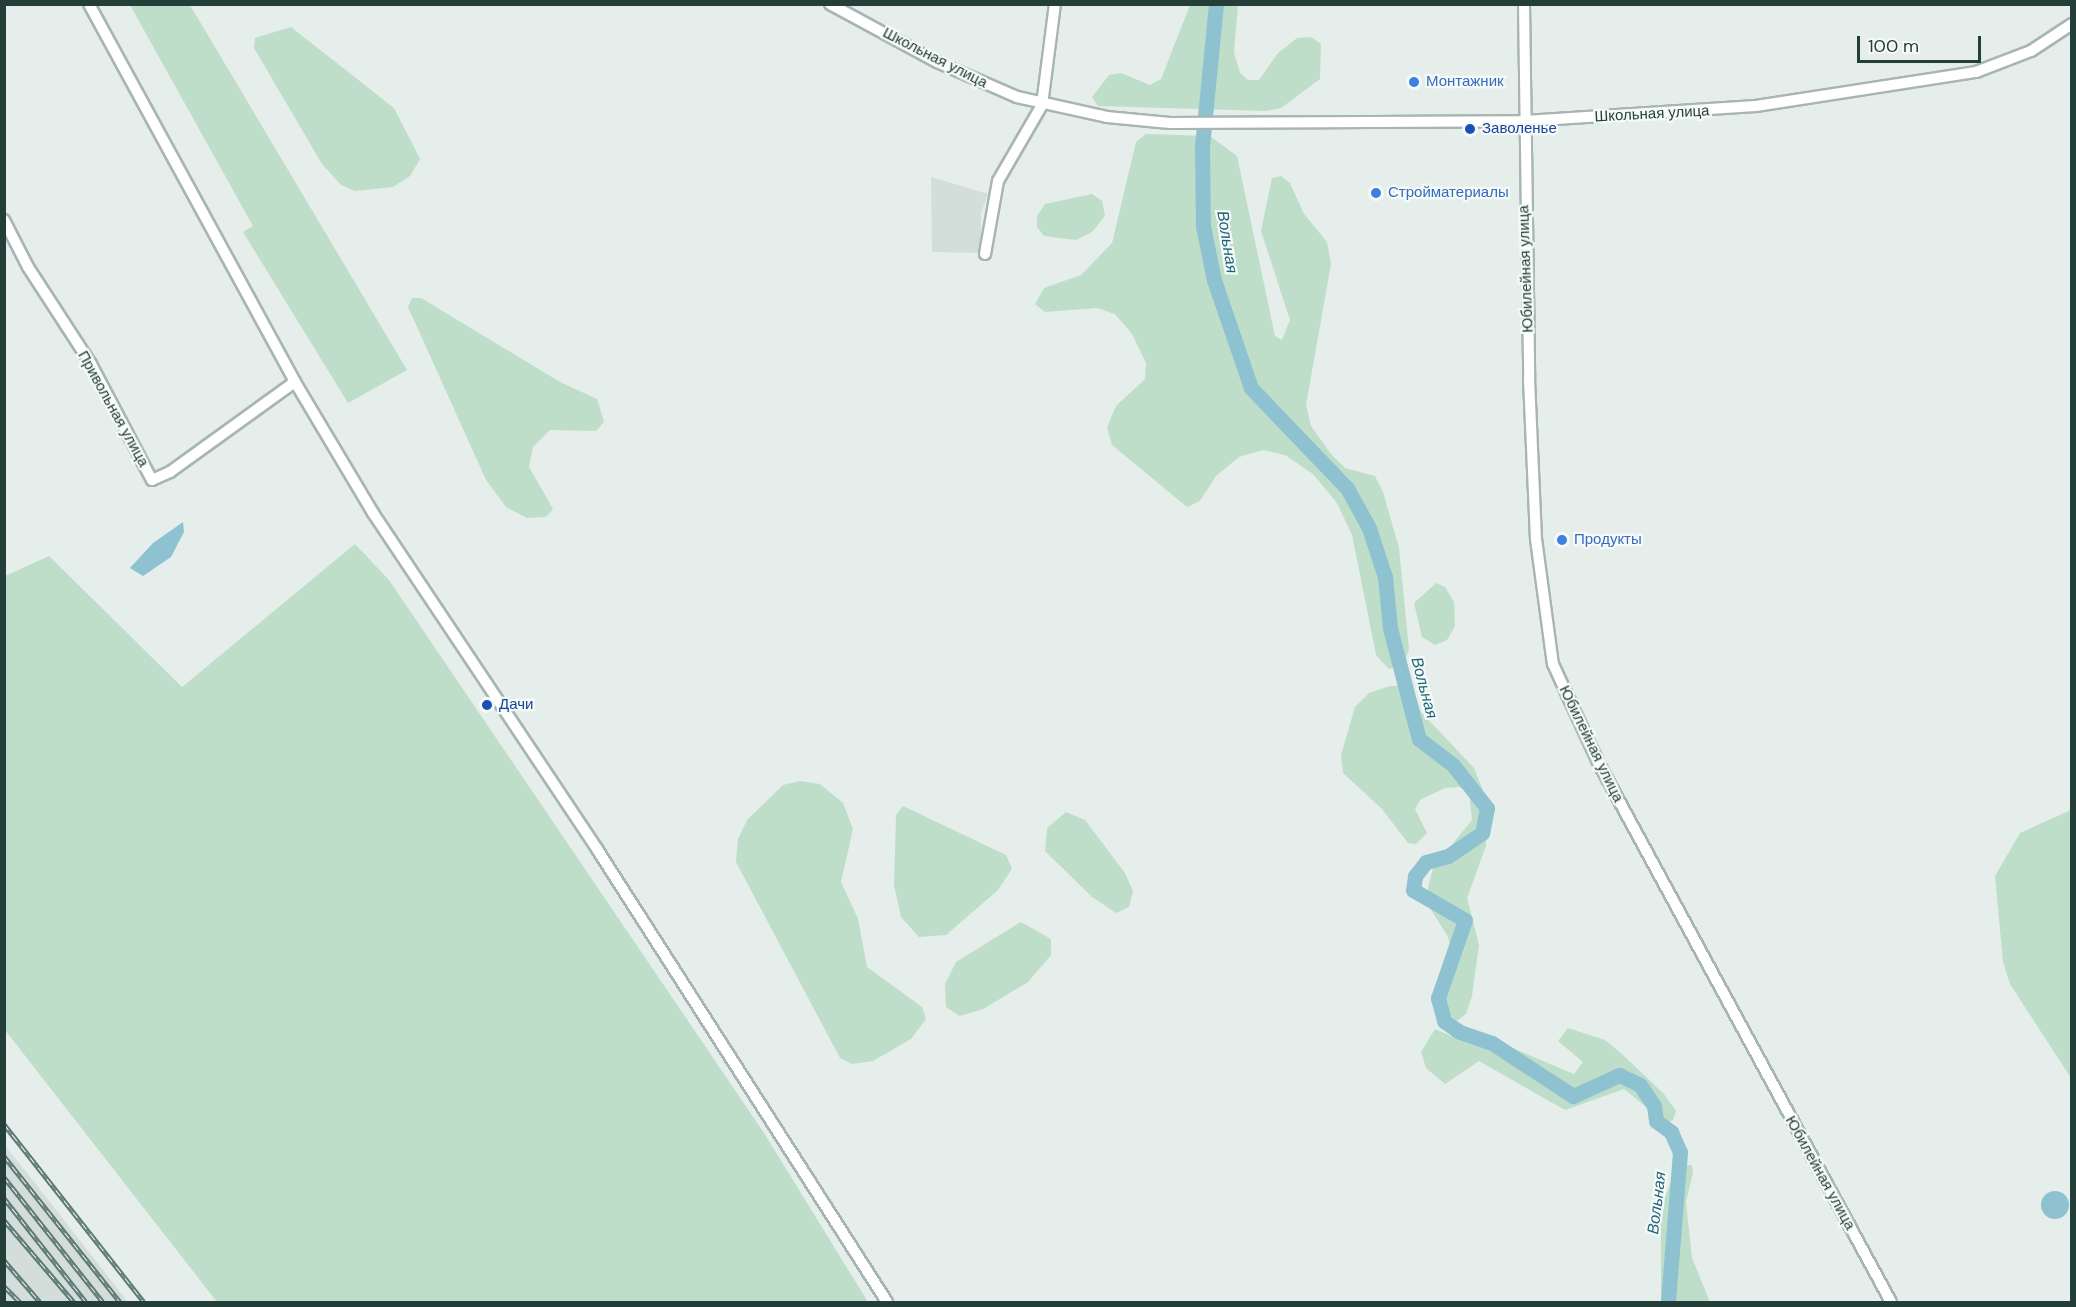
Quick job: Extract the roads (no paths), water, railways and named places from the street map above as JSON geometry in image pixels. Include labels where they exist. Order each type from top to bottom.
[{"type":"street","points":[[89,4],[295,382],[373,513],[598,852],[887,1302]]},
{"type":"street","name":"Школьная улица","points":[[830,4],[979,82],[1042,105],[1170,123],[1525,121],[1691,112],[1909,86],[1995,66],[2053,38],[2072,24]]},
{"type":"street","points":[[985,254],[998,181],[1042,105],[1055,4]]},
{"type":"street","name":"Юбилейная улица","points":[[1524,4],[1523,209],[1536,539],[1553,664],[1598,762],[1891,1302]]},
{"type":"street","name":"Привольная улица","points":[[4,220],[28,267],[91,364],[152,480],[170,472],[295,382]]},
{"type":"water","points":[[183,522],[184,532],[171,557],[143,576],[130,568],[153,543]]},
{"type":"water","points":[[2055,1191],[2065,1195],[2069,1205],[2065,1215],[2055,1219],[2045,1215],[2041,1205],[2045,1195]]},
{"type":"waterway","name":"Вольная","points":[[1216,4],[1202,148],[1203,226],[1214,280],[1251,388],[1347,488],[1369,528],[1385,577],[1390,628],[1419,739],[1453,765],[1487,808],[1482,833],[1448,856],[1426,862],[1415,876],[1413,890],[1465,920],[1438,998],[1444,1021],[1460,1032],[1492,1043],[1573,1096],[1619,1075],[1640,1085],[1654,1106],[1656,1121],[1671,1132],[1680,1152],[1668,1302]]},
{"type":"railway","points":[[4,1124],[144,1302]]},
{"type":"railway","points":[[4,1156],[120,1302]]},
{"type":"railway","points":[[4,1177],[103,1302]]},
{"type":"railway","points":[[4,1198],[86,1302]]},
{"type":"railway","points":[[4,1220],[74,1302]]},
{"type":"railway","points":[[4,1260],[40,1302]]},
{"type":"railway","points":[[4,1286],[20,1302]]},
{"type":"place","name":"Монтажник","points":[[1414,82]]},
{"type":"place","name":"Заволенье","points":[[1470,129]]},
{"type":"place","name":"Стройматериалы","points":[[1376,193]]},
{"type":"place","name":"Продукты","points":[[1562,540]]},
{"type":"place","name":"Дачи","points":[[487,705]]}]
